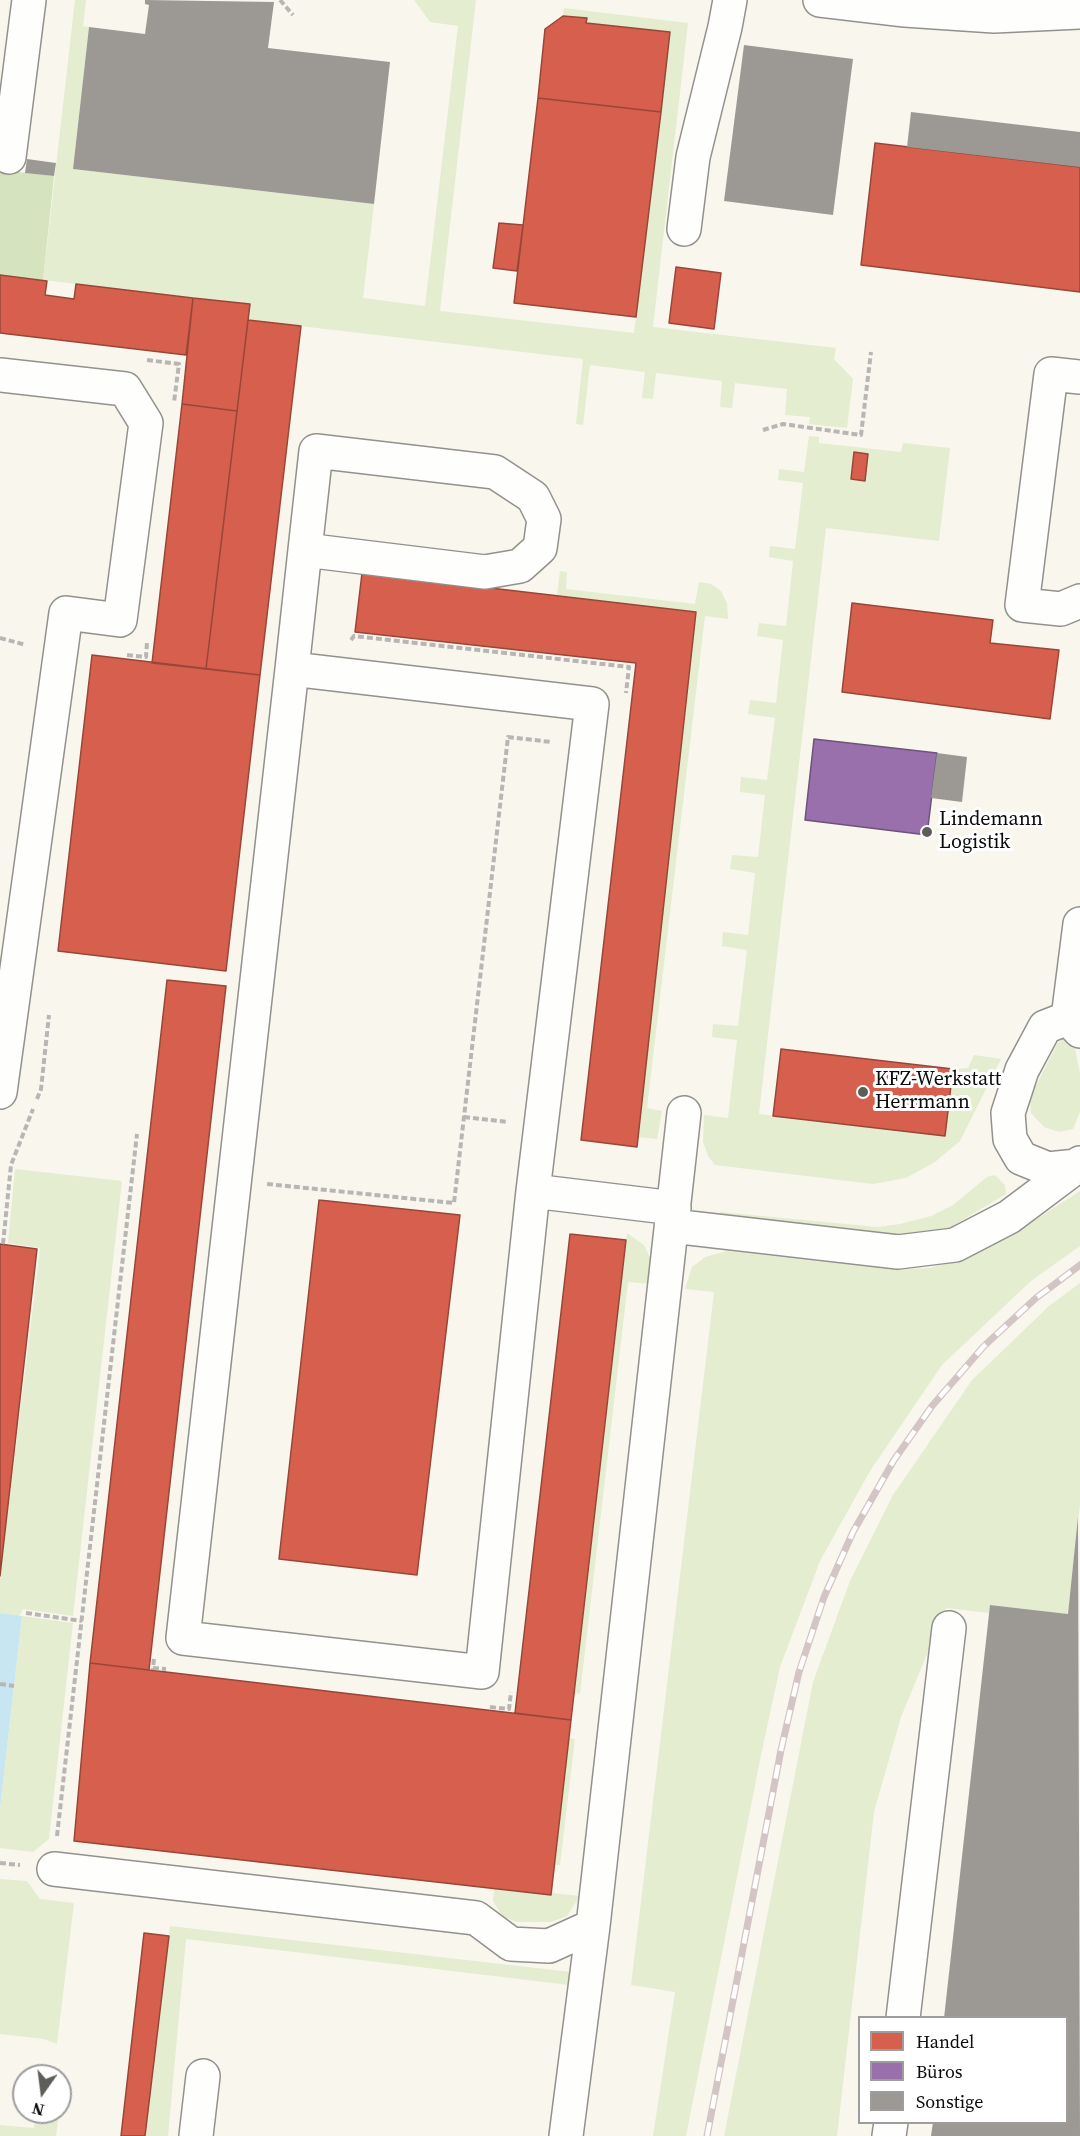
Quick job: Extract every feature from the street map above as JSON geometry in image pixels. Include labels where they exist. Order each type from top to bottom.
[{"type":"street","points":[[9,157],[28,0]]},
{"type":"street","points":[[684,229],[693,157],[730,0]]},
{"type":"street","points":[[830,0],[957,7],[1044,16],[1080,12]]},
{"type":"street","points":[[1080,377],[1051,374],[1022,605],[1061,609],[1080,601]]},
{"type":"street","points":[[0,375],[125,389],[146,423],[120,620],[66,613],[0,1092]]},
{"type":"street","points":[[292,669],[592,704],[534,1191],[482,1672],[183,1638],[316,451],[495,472],[533,497],[544,519],[540,548],[520,566],[484,572],[305,550]]},
{"type":"street","points":[[1079,1165],[1048,1169],[1021,1158],[1010,1139],[1008,1113],[1022,1070],[1045,1027],[1074,1025],[1080,924]]},
{"type":"street","points":[[566,2136],[593,1926],[684,1113]]},
{"type":"street","points":[[534,1191],[673,1217],[898,1252],[955,1245],[1009,1217],[1079,1165]]},
{"type":"street","points":[[903,2016],[949,1628]]},
{"type":"street","points":[[54,1869],[476,1918],[511,1944],[549,1946],[593,1926]]},
{"type":"street","points":[[196,2136],[203,2076]]},
{"type":"path","points":[[280,0],[293,15]]},
{"type":"path","points":[[763,430],[783,424],[861,435],[872,352]]},
{"type":"path","points":[[235,1181],[454,1203],[508,737],[587,746]]},
{"type":"path","points":[[54,1869],[137,1134]]},
{"type":"path","points":[[26,1613],[82,1621]]},
{"type":"path","points":[[154,1656],[153,1668],[177,1670]]},
{"type":"path","points":[[0,1684],[14,1686]]},
{"type":"path","points":[[486,1706],[509,1709],[512,1686]]},
{"type":"green space","points":[[75,0],[86,0],[83,26],[89,27],[73,169],[374,204],[363,298],[425,306],[458,26],[430,22],[414,0],[476,0],[440,311],[634,333],[670,33],[586,23],[586,18],[563,16],[564,8],[688,23],[653,327],[836,348],[834,359],[853,379],[847,428],[809,424],[810,417],[785,415],[787,389],[735,383],[732,408],[720,407],[722,381],[656,373],[653,399],[642,398],[645,372],[590,365],[583,425],[576,424],[583,359],[248,320],[249,304],[43,280]]},
{"type":"green space","points":[[0,170],[54,176],[43,280],[0,275]]},
{"type":"green space","points":[[809,436],[819,437],[819,443],[901,452],[903,443],[950,448],[939,541],[826,528],[759,1114],[945,1136],[953,1069],[968,1068],[974,1055],[1001,1059],[960,1141],[935,1162],[906,1178],[873,1184],[715,1165],[708,1156],[703,1142],[704,1115],[728,1118],[737,1040],[712,1037],[713,1024],[738,1026],[747,950],[722,946],[723,932],[748,935],[755,873],[730,869],[732,855],[758,857],[765,795],[740,792],[741,777],[767,780],[775,718],[748,714],[750,700],[776,703],[783,640],[757,636],[759,623],[786,626],[793,561],[769,557],[770,546],[795,549],[803,483],[778,480],[779,469],[804,472]]},
{"type":"green space","points":[[560,571],[567,572],[566,589],[695,604],[699,582],[711,584],[721,591],[727,603],[728,619],[705,616],[647,1108],[662,1111],[657,1139],[638,1137],[696,613],[557,595]]},
{"type":"green space","points":[[1063,1039],[1070,1039],[1074,1044],[1080,1073],[1080,1112],[1073,1129],[1059,1132],[1044,1127],[1031,1113],[1030,1098],[1057,1044]]},
{"type":"green space","points":[[15,1169],[122,1181],[73,1616],[23,1609],[19,1616],[0,1613],[0,1578],[40,1248],[8,1243]]},
{"type":"green space","points":[[995,1175],[1005,1185],[1006,1194],[949,1228],[911,1236],[722,1217],[720,1212],[878,1227],[931,1216],[953,1205],[987,1177]]},
{"type":"green space","points":[[1080,1191],[1080,1246],[1031,1281],[942,1365],[870,1471],[820,1561],[780,1667],[686,2136],[653,2136],[675,1992],[631,1985],[714,1292],[685,1289],[692,1267],[705,1257],[727,1251],[895,1270],[930,1268],[964,1258],[1038,1218]]},
{"type":"green space","points":[[627,1233],[644,1245],[650,1258],[651,1284],[628,1282],[580,1694],[575,1693]]},
{"type":"green space","points":[[1080,1283],[1080,1504],[1068,1614],[991,1605],[989,1613],[946,1608],[901,1717],[874,1812],[837,2136],[724,2136],[813,1682],[850,1581],[893,1495],[972,1380],[1049,1306]]},
{"type":"green space","points":[[22,1616],[73,1623],[49,1839],[33,1852],[0,1848],[0,1809]]},
{"type":"green space","points":[[569,1738],[575,1739],[560,1865],[555,1865]]},
{"type":"green space","points":[[0,1879],[27,1881],[40,1899],[74,1903],[57,2044],[44,2039],[0,2034]]},
{"type":"green space","points":[[494,1889],[580,1896],[567,1916],[551,1922],[516,1922],[502,1916],[493,1901]]},
{"type":"green space","points":[[170,1926],[571,1972],[569,1985],[186,1939],[168,2136],[145,2136]]},
{"type":"green space","points":[[34,2124],[58,2124],[56,2136],[0,2136],[0,2125],[34,2128]]},
{"type":"water","points":[[0,1613],[22,1616],[0,1809]]},
{"type":"building: Handel","points":[[563,16],[587,18],[586,23],[670,32],[661,112],[538,98],[545,29]]},
{"type":"building: Handel","points":[[538,98],[661,112],[636,317],[514,303]]},
{"type":"building: Handel","points":[[875,143],[1080,167],[1080,292],[861,265]]},
{"type":"building: Handel","points":[[499,223],[523,225],[517,271],[493,268]]},
{"type":"building: Handel","points":[[676,267],[721,273],[714,329],[669,323]]},
{"type":"building: Handel","points":[[0,275],[47,281],[45,295],[74,299],[76,284],[193,298],[186,355],[0,333]]},
{"type":"building: Handel","points":[[193,298],[250,304],[237,411],[182,404]]},
{"type":"building: Handel","points":[[248,320],[301,326],[260,675],[206,669]]},
{"type":"building: Handel","points":[[182,404],[237,411],[206,669],[152,663]]},
{"type":"building: Handel","points":[[854,452],[868,454],[865,481],[851,479]]},
{"type":"building: Handel","points":[[362,573],[696,612],[637,1147],[581,1140],[636,663],[355,632]]},
{"type":"building: Handel","points":[[852,603],[993,620],[990,643],[1059,650],[1050,719],[842,692]]},
{"type":"building: Handel","points":[[92,655],[260,675],[226,971],[58,951]]},
{"type":"building: Handel","points":[[167,980],[226,986],[149,1670],[90,1663]]},
{"type":"building: Handel","name":"KFZ-Werkstatt Herrmann","points":[[781,1049],[953,1069],[945,1136],[773,1116]]},
{"type":"building: Handel","points":[[319,1200],[460,1215],[417,1575],[279,1559]]},
{"type":"building: Handel","points":[[570,1234],[626,1240],[571,1720],[515,1713]]},
{"type":"building: Handel","points":[[0,1244],[37,1249],[0,1576]]},
{"type":"building: Handel","points":[[90,1663],[571,1720],[551,1895],[74,1841]]},
{"type":"building: Handel","points":[[144,1933],[169,1936],[145,2136],[121,2136]]},
{"type":"building: Büros","points":[[814,739],[937,753],[927,835],[805,820]]},
{"type":"building: Sonstige","points":[[145,0],[274,2],[268,48],[390,62],[374,204],[73,169],[89,27],[145,34],[149,5],[145,4]]},
{"type":"building: Sonstige","points":[[744,45],[853,59],[833,215],[724,201]]},
{"type":"building: Sonstige","points":[[911,112],[1080,132],[1080,167],[907,147]]},
{"type":"building: Sonstige","points":[[27,159],[56,163],[54,176],[25,173]]},
{"type":"building: Sonstige","points":[[937,753],[967,757],[962,802],[931,798]]},
{"type":"building: Sonstige","points":[[1078,1517],[1080,2136],[931,2136],[933,2124],[1068,2124],[1068,2016],[944,2016],[990,1605],[1068,1614]]},
{"type":"railway","points":[[707,2136],[781,1750],[799,1672],[824,1597],[853,1532],[894,1460],[932,1406],[984,1346],[1036,1298],[1080,1265]]},
{"type":"place","name":"Lindemann Logistik","points":[[927,832]]},
{"type":"place","name":"KFZ-Werkstatt Herrmann","points":[[863,1092]]}]
